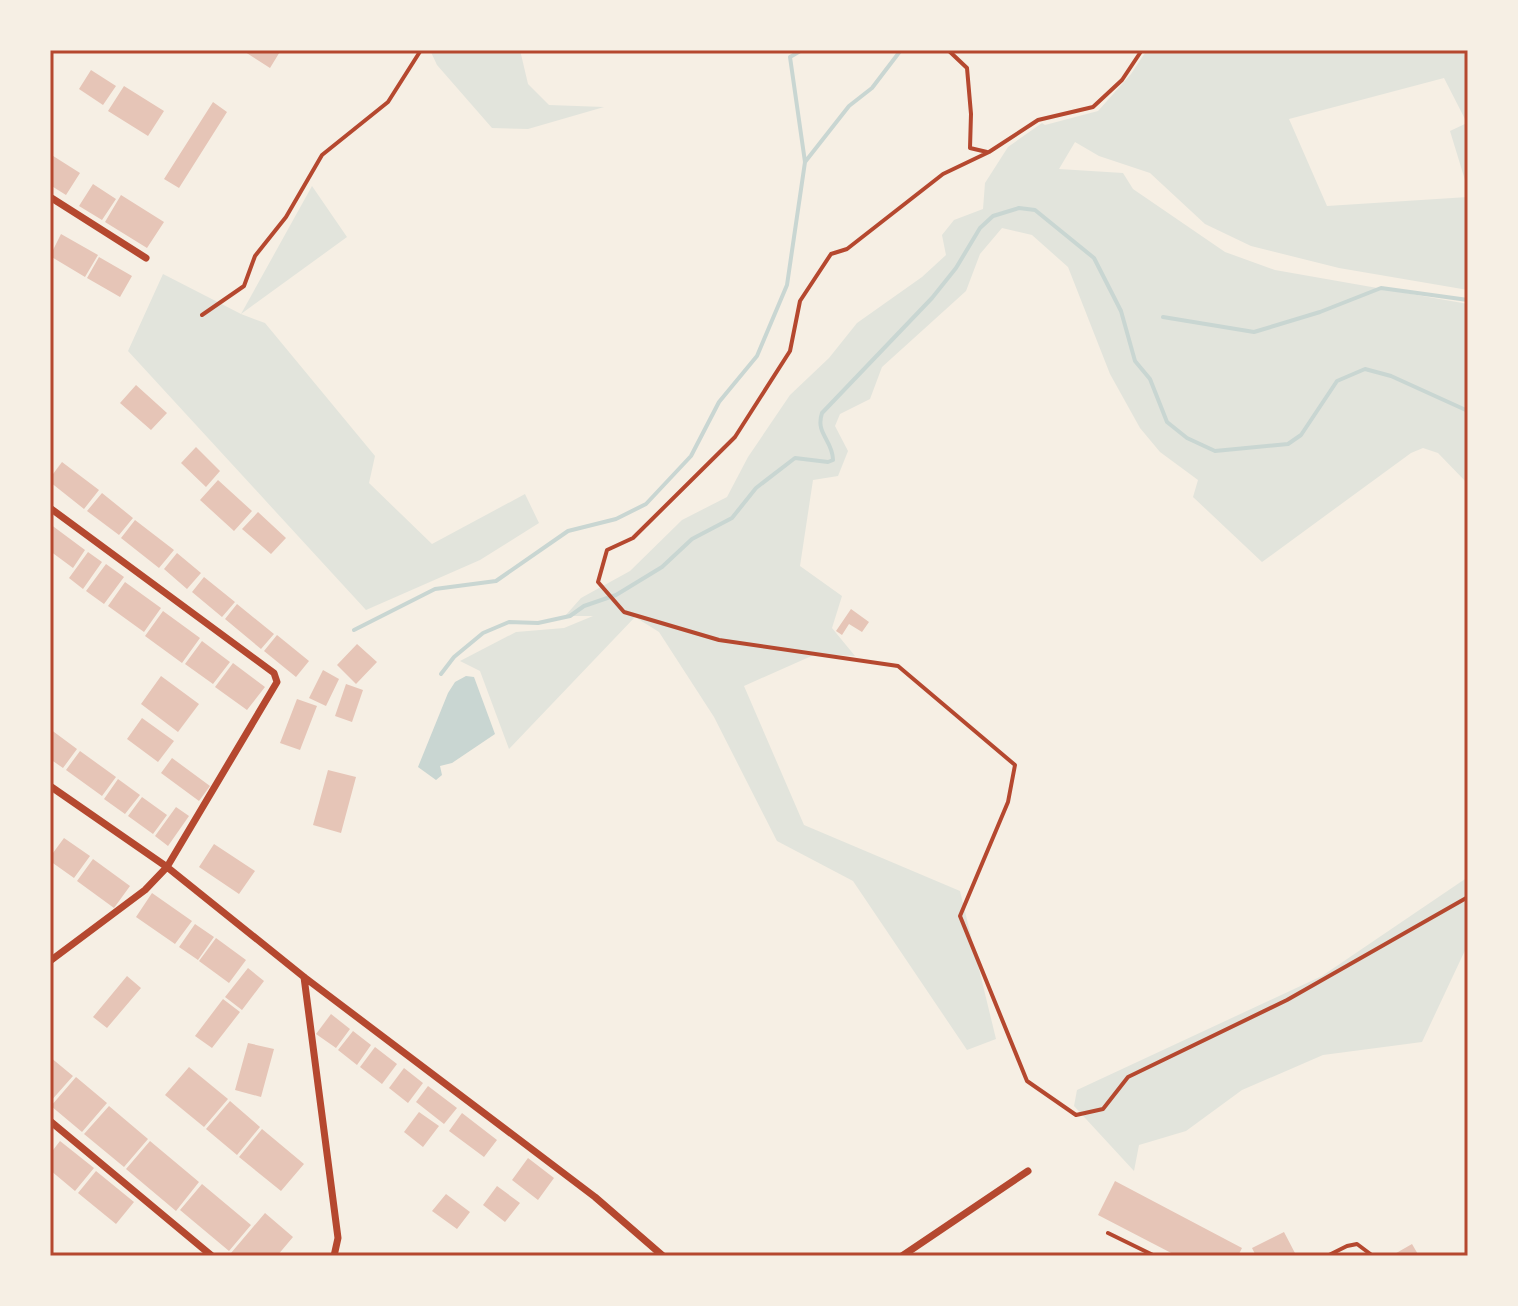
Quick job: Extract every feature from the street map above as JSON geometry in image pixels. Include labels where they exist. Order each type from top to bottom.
[{"type":"street","points":[[50,197],[146,258]]},
{"type":"street","points":[[50,508],[274,673],[277,682],[167,867],[145,890],[50,961]]},
{"type":"street","points":[[50,786],[167,867],[304,977],[595,1197],[663,1256]]},
{"type":"street","points":[[304,977],[338,1238],[334,1256]]},
{"type":"street","points":[[50,1121],[212,1256]]},
{"type":"street","points":[[902,1256],[1028,1171]]},
{"type":"lane","points":[[202,315],[244,286],[255,256],[286,217],[322,155],[388,102],[421,50]]},
{"type":"lane","points":[[948,50],[967,68],[970,148],[989,152]]},
{"type":"lane","points":[[1142,50],[1122,80],[1093,107],[1038,120],[989,152],[943,174],[847,249],[831,254],[800,301],[790,351],[735,437],[633,538],[607,550],[598,582],[624,612],[719,640],[898,666],[1015,765],[1008,802],[960,916],[1027,1081],[1076,1115],[1103,1109],[1128,1077],[1287,1000],[1468,897]]},
{"type":"lane","points":[[1108,1233],[1155,1256]]},
{"type":"lane","points":[[1327,1256],[1357,1244],[1373,1256]]},
{"type":"shaded area","points":[[430,50],[520,50],[528,84],[549,105],[604,107],[528,129],[492,128],[437,65]]},
{"type":"shaded area","points":[[1147,50],[1463,50],[1468,65],[1468,190],[1450,131],[1467,123],[1444,78],[1289,119],[1327,206],[1468,197],[1468,290],[1339,268],[1251,246],[1205,224],[1150,173],[1099,156],[1075,142],[1059,169],[1123,173],[1133,189],[1225,252],[1275,270],[1468,304],[1468,484],[1438,453],[1423,448],[1411,453],[1262,562],[1193,497],[1198,480],[1160,452],[1140,428],[1110,374],[1068,267],[1032,235],[1002,228],[980,254],[966,291],[882,367],[870,399],[840,414],[835,426],[848,451],[838,476],[813,480],[800,566],[842,596],[832,628],[855,656],[816,654],[744,686],[804,825],[960,891],[996,1039],[967,1050],[853,881],[777,841],[714,717],[659,632],[635,617],[509,749],[480,671],[460,661],[516,632],[564,628],[593,616],[565,616],[581,598],[630,571],[682,520],[727,497],[748,457],[790,395],[829,358],[857,323],[922,277],[946,255],[942,235],[954,220],[983,209],[985,183],[1008,147],[1042,123],[1045,125],[1098,111],[1131,74]]},
{"type":"shaded area","points":[[312,186],[347,237],[241,314]]},
{"type":"shaded area","points":[[163,274],[265,323],[375,456],[369,483],[432,544],[525,494],[539,523],[480,560],[366,610],[128,351]]},
{"type":"shaded area","points":[[466,676],[474,677],[495,734],[452,763],[440,766],[442,775],[436,780],[418,767],[448,693],[455,682]]},
{"type":"shaded area","points":[[1468,877],[1468,944],[1422,1042],[1323,1055],[1242,1090],[1186,1131],[1139,1145],[1134,1171],[1074,1106],[1077,1090],[1322,976]]},
{"type":"building","points":[[242,50],[281,50],[270,68]]},
{"type":"building","points":[[91,70],[116,86],[103,105],[79,89]]},
{"type":"building","points":[[124,86],[164,111],[148,136],[108,111]]},
{"type":"building","points":[[213,102],[227,112],[179,188],[164,179]]},
{"type":"building","points":[[50,154],[80,173],[66,195],[50,185]]},
{"type":"building","points":[[93,184],[116,199],[102,220],[79,206]]},
{"type":"building","points":[[121,195],[164,222],[147,248],[105,222]]},
{"type":"building","points":[[61,234],[98,255],[85,277],[50,256]]},
{"type":"building","points":[[99,257],[132,276],[120,297],[87,278]]},
{"type":"building","points":[[136,385],[167,413],[151,430],[120,403]]},
{"type":"building","points":[[196,447],[220,471],[206,487],[181,463]]},
{"type":"building","points":[[62,462],[99,490],[84,509],[50,482]]},
{"type":"building","points":[[218,480],[252,511],[234,531],[200,500]]},
{"type":"building","points":[[102,493],[133,518],[119,535],[87,511]]},
{"type":"building","points":[[258,512],[286,538],[271,554],[242,529]]},
{"type":"building","points":[[135,520],[174,550],[159,568],[121,538]]},
{"type":"building","points":[[50,524],[85,550],[73,568],[50,551]]},
{"type":"building","points":[[88,552],[102,562],[83,589],[69,578]]},
{"type":"building","points":[[177,553],[201,573],[187,589],[164,569]]},
{"type":"building","points":[[106,564],[124,577],[104,604],[86,591]]},
{"type":"building","points":[[204,577],[235,602],[222,617],[192,592]]},
{"type":"building","points":[[125,582],[161,608],[144,632],[108,606]]},
{"type":"building","points":[[237,604],[274,634],[261,649],[225,619]]},
{"type":"building","points":[[851,609],[869,622],[862,632],[849,624],[842,635],[836,631]]},
{"type":"building","points":[[163,611],[200,638],[182,663],[145,636]]},
{"type":"building","points":[[277,635],[309,661],[296,677],[264,651]]},
{"type":"building","points":[[202,641],[230,662],[213,684],[185,664]]},
{"type":"building","points":[[357,644],[377,662],[356,684],[337,665]]},
{"type":"building","points":[[233,663],[265,687],[247,710],[215,687]]},
{"type":"building","points":[[323,670],[339,679],[326,706],[309,698]]},
{"type":"building","points":[[161,676],[199,704],[178,732],[141,704]]},
{"type":"building","points":[[346,684],[363,690],[352,722],[335,716]]},
{"type":"building","points":[[297,699],[317,706],[300,750],[280,743]]},
{"type":"building","points":[[142,718],[174,741],[158,762],[127,739]]},
{"type":"building","points":[[50,729],[77,749],[63,768],[50,759]]},
{"type":"building","points":[[80,751],[116,777],[102,796],[66,770]]},
{"type":"building","points":[[172,758],[210,786],[199,801],[161,773]]},
{"type":"building","points":[[328,770],[356,777],[341,833],[313,825]]},
{"type":"building","points":[[118,779],[140,795],[125,814],[104,799]]},
{"type":"building","points":[[142,797],[167,815],[153,834],[128,816]]},
{"type":"building","points":[[176,807],[189,816],[168,846],[155,836]]},
{"type":"building","points":[[64,838],[90,856],[74,878],[50,861]]},
{"type":"building","points":[[214,844],[255,871],[239,894],[199,867]]},
{"type":"building","points":[[93,859],[130,886],[114,908],[77,881]]},
{"type":"building","points":[[152,893],[192,921],[175,944],[136,917]]},
{"type":"building","points":[[195,924],[214,937],[198,960],[179,947]]},
{"type":"building","points":[[216,938],[246,960],[229,983],[199,961]]},
{"type":"building","points":[[248,968],[264,981],[242,1010],[225,997]]},
{"type":"building","points":[[127,976],[141,988],[107,1028],[93,1017]]},
{"type":"building","points":[[223,999],[240,1012],[212,1048],[195,1036]]},
{"type":"building","points":[[331,1014],[350,1029],[336,1048],[316,1034]]},
{"type":"building","points":[[353,1031],[371,1045],[357,1065],[338,1050]]},
{"type":"building","points":[[248,1043],[274,1049],[261,1097],[235,1090]]},
{"type":"building","points":[[375,1047],[397,1064],[382,1084],[360,1067]]},
{"type":"building","points":[[50,1057],[73,1076],[50,1102]]},
{"type":"building","points":[[189,1067],[228,1099],[204,1127],[165,1095]]},
{"type":"building","points":[[404,1068],[423,1083],[408,1103],[389,1088]]},
{"type":"building","points":[[76,1077],[107,1103],[82,1132],[51,1106]]},
{"type":"building","points":[[428,1086],[457,1108],[444,1124],[416,1102]]},
{"type":"building","points":[[230,1101],[260,1127],[237,1155],[206,1129]]},
{"type":"building","points":[[109,1106],[148,1139],[124,1167],[84,1134]]},
{"type":"building","points":[[419,1112],[439,1126],[423,1147],[404,1132]]},
{"type":"building","points":[[462,1113],[497,1140],[484,1157],[449,1131]]},
{"type":"building","points":[[262,1129],[304,1164],[281,1191],[239,1157]]},
{"type":"building","points":[[60,1141],[94,1168],[75,1191],[50,1170],[50,1154]]},
{"type":"building","points":[[150,1141],[199,1182],[176,1211],[126,1169]]},
{"type":"building","points":[[528,1158],[554,1178],[538,1200],[512,1180]]},
{"type":"building","points":[[96,1171],[134,1202],[116,1224],[78,1193]]},
{"type":"building","points":[[1115,1181],[1242,1248],[1238,1256],[1177,1256],[1098,1215]]},
{"type":"building","points":[[202,1184],[251,1225],[229,1251],[180,1210]]},
{"type":"building","points":[[497,1186],[520,1203],[505,1222],[483,1205]]},
{"type":"building","points":[[446,1194],[470,1212],[457,1229],[432,1211]]},
{"type":"building","points":[[265,1213],[293,1237],[277,1256],[235,1256],[231,1253]]},
{"type":"building","points":[[1284,1232],[1296,1255],[1256,1256],[1252,1248]]},
{"type":"building","points":[[1412,1244],[1419,1256],[1391,1256]]},
{"type":"waterway","points":[[354,630],[435,589],[496,581],[568,531],[616,519],[646,504],[691,456],[719,402],[757,356],[787,285],[805,162],[790,57],[802,50]]},
{"type":"waterway","points":[[805,162],[849,106],[872,88],[901,50]]},
{"type":"waterway","points":[[441,674],[454,657],[483,633],[509,622],[538,623],[570,616],[584,606],[616,595],[662,567],[692,539],[732,518],[756,488],[795,458],[833,460],[822,432],[822,413],[932,298],[956,268],[980,228],[993,216],[1019,208],[1035,210],[1094,258],[1121,311],[1135,361],[1150,379],[1167,422],[1187,438],[1215,451],[1288,444],[1301,435],[1337,381],[1365,369],[1391,376],[1468,411]]},
{"type":"waterway","points":[[1163,317],[1254,332],[1320,312],[1381,288],[1468,300]]}]
